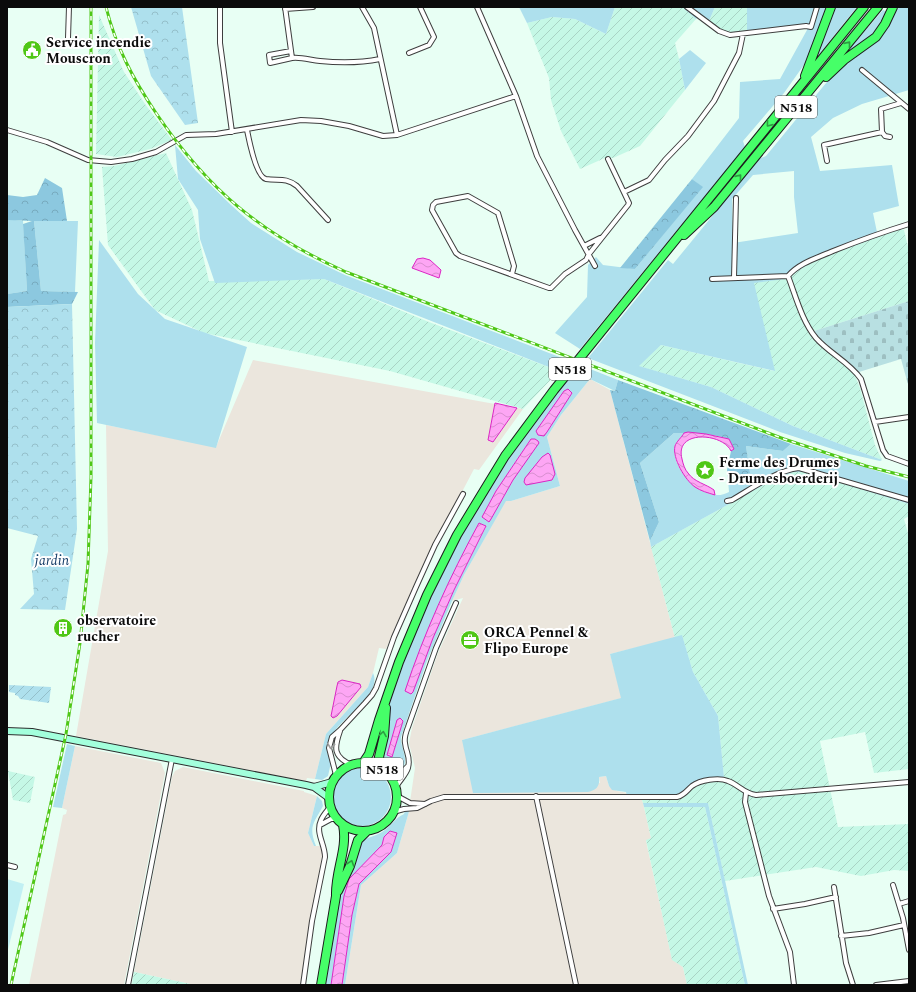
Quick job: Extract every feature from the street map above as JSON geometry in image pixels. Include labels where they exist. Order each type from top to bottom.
[{"type":"highway","points":[[803,81],[831,7]]},
{"type":"highway","name":"N518","points":[[363,763],[369,754],[399,662],[427,595],[457,535],[481,493],[505,456],[554,390],[864,7]]},
{"type":"highway","name":"N518","points":[[666,250],[714,207],[878,7]]},
{"type":"highway","points":[[814,86],[844,60],[876,38],[885,24],[892,7]]},
{"type":"highway","name":"N518","points":[[381,768],[379,758],[384,728],[386,700]]},
{"type":"highway","name":"N518","points":[[334,779],[343,769],[352,765],[363,763],[372,764],[381,768],[389,775],[396,787],[397,796],[393,812],[388,820],[381,826],[367,831]]},
{"type":"highway","points":[[334,779],[329,790],[329,803],[336,819],[343,825],[352,829],[367,831]]},
{"type":"highway","points":[[321,985],[336,896],[336,886],[345,845],[343,825]]},
{"type":"highway","points":[[336,896],[350,866],[358,840],[367,831]]},
{"type":"main road","points":[[7,731],[32,732],[314,787],[334,779]]},
{"type":"main road","points":[[314,787],[329,803]]},
{"type":"street","points":[[68,38],[69,7]]},
{"type":"street","points":[[220,7],[220,43],[232,132]]},
{"type":"street","points":[[292,58],[285,8],[314,7]]},
{"type":"street","points":[[362,7],[374,28],[397,135]]},
{"type":"street","points":[[409,53],[429,44],[434,37],[420,7]]},
{"type":"street","points":[[477,7],[516,96],[537,156],[595,266]]},
{"type":"street","points":[[687,7],[719,31],[730,35],[806,26],[811,27],[817,7]]},
{"type":"street","points":[[624,192],[649,180],[665,160],[688,136],[714,101],[739,53],[743,34]]},
{"type":"street","points":[[291,51],[269,56],[270,63],[292,58],[319,61],[364,62],[380,59]]},
{"type":"street","points":[[862,70],[909,109]]},
{"type":"street","points":[[7,130],[47,142],[88,160],[111,162],[130,160],[156,152],[186,135],[210,135],[301,120],[349,126],[383,136],[397,135],[516,96]]},
{"type":"street","points":[[890,137],[885,136],[882,132],[881,109],[901,103]]},
{"type":"street","points":[[247,130],[252,155],[261,177],[265,179],[291,181],[328,220]]},
{"type":"street","points":[[827,161],[824,145],[882,132]]},
{"type":"street","points":[[512,274],[514,266],[498,213],[468,196],[436,202],[433,205],[432,210],[456,253],[512,274],[551,288],[565,274],[586,260],[589,254],[629,203],[608,159]]},
{"type":"street","points":[[734,278],[736,198]]},
{"type":"street","points":[[712,279],[788,276],[793,270],[805,263],[872,236],[909,224]]},
{"type":"street","points":[[584,246],[602,237]]},
{"type":"street","points":[[788,276],[799,306],[816,338],[853,369],[861,379],[883,450],[887,456],[909,464]]},
{"type":"street","points":[[875,422],[909,417]]},
{"type":"street","points":[[727,501],[732,500],[778,474],[799,468],[909,500]]},
{"type":"street","points":[[334,779],[329,748],[332,737],[372,695],[376,688],[394,637],[435,544],[463,494]]},
{"type":"street","points":[[396,787],[408,770],[410,760],[405,744],[405,736],[436,648],[456,603]]},
{"type":"street","points":[[340,730],[336,744],[337,755],[352,765]]},
{"type":"street","points":[[128,985],[172,760]]},
{"type":"street","points":[[389,775],[401,773],[408,766]]},
{"type":"street","points":[[393,812],[417,808],[444,797],[677,797],[686,793],[695,784],[721,779],[736,784],[746,793],[756,795],[909,782]]},
{"type":"street","points":[[746,793],[745,802],[773,909],[790,952],[794,985]]},
{"type":"street","points":[[397,796],[410,803],[425,804]]},
{"type":"street","points":[[536,796],[576,985]]},
{"type":"street","points":[[303,985],[312,922],[325,857],[325,851],[318,831],[321,820],[329,803]]},
{"type":"street","points":[[320,825],[331,819],[336,819]]},
{"type":"street","points":[[7,865],[15,866]]},
{"type":"street","points":[[893,885],[899,904],[909,950]]},
{"type":"street","points":[[834,887],[846,963],[853,985]]},
{"type":"street","points":[[773,909],[836,897]]},
{"type":"street","points":[[899,904],[909,901]]},
{"type":"street","points":[[841,936],[868,933],[904,925]]},
{"type":"street","points":[[876,985],[909,980]]},
{"type":"shaded area","points":[[253,360],[523,409],[479,470],[474,469],[421,570],[386,649],[379,648],[368,687],[326,734],[315,779],[307,778],[306,781],[76,736],[108,551],[106,425],[216,447]]},
{"type":"shaded area","points":[[590,379],[610,390],[675,638],[610,654],[622,698],[462,740],[600,783],[599,777],[606,776],[609,786],[617,791],[645,796],[642,800],[651,838],[646,841],[672,959],[683,967],[687,985],[345,985],[361,885],[397,853],[408,815],[415,768],[409,743],[412,728],[438,653],[463,598],[452,601],[464,575],[506,500],[511,501],[560,486],[547,437],[561,415]]},
{"type":"shaded area","points":[[75,746],[161,763],[165,773],[124,985],[29,985],[63,815],[66,814],[67,810],[62,808]]},
{"type":"shaded area","points":[[183,767],[304,791],[317,796],[308,833],[314,846],[320,846],[322,850],[322,857],[300,985],[195,985],[134,972],[172,777],[175,771]]},
{"type":"shaded area","points":[[7,879],[24,884],[7,954]]},
{"type":"green space","points":[[131,7],[182,7],[198,123],[185,125],[151,76]]},
{"type":"green space","points":[[519,7],[615,7],[606,34],[575,19],[552,17],[527,23]]},
{"type":"green space","points":[[615,7],[682,7],[696,19],[675,43],[685,90],[640,146],[613,158],[607,157],[580,169],[561,131],[551,100],[549,78],[527,23],[552,17],[575,19],[606,34]]},
{"type":"green space","points":[[682,7],[715,7],[709,21],[700,15],[696,19]]},
{"type":"green space","points":[[715,7],[747,7],[747,32],[725,32],[712,24],[709,21]]},
{"type":"green space","points":[[747,7],[857,7],[812,63],[806,62],[784,93],[743,141],[745,147],[580,349],[555,333],[587,297],[588,265],[596,257],[603,265],[635,269],[702,187],[692,179],[739,118],[740,82],[780,79],[807,30],[807,24],[747,32]]},
{"type":"green space","points":[[900,7],[909,7],[909,90],[862,104],[833,118],[811,137],[820,171],[892,165],[899,206],[873,213],[878,237],[815,260],[785,279],[754,283],[775,371],[661,345],[639,366],[711,387],[793,426],[882,460],[880,461],[845,453],[780,432],[588,358],[668,260],[673,264],[759,159],[766,156],[831,77],[846,64],[845,54],[883,10],[893,15]],"holes":[[[794,171],[794,197],[798,233],[733,243],[732,199],[753,175]]]},
{"type":"green space","points":[[99,15],[124,72],[145,104],[172,140],[150,149],[117,157],[96,154]]},
{"type":"green space","points":[[690,50],[706,63],[685,90],[679,59]]},
{"type":"green space","points":[[175,145],[196,171],[251,223],[297,252],[345,275],[570,361],[559,371],[324,279],[215,283],[200,239],[198,210],[178,179]]},
{"type":"green space","points":[[166,153],[192,210],[209,281],[324,279],[429,322],[559,371],[523,409],[390,371],[204,333],[155,310],[108,245],[102,167],[114,166]]},
{"type":"green space","points":[[45,178],[62,188],[67,221],[34,221],[41,291],[78,292],[72,304],[7,307],[7,294],[27,291],[23,224],[32,221],[7,220],[7,195],[23,197],[37,195]]},
{"type":"green space","points":[[692,179],[703,187],[635,269],[620,268]]},
{"type":"green space","points":[[7,219],[23,221],[27,291],[7,294]]},
{"type":"green space","points":[[34,221],[78,221],[75,292],[41,291]]},
{"type":"green space","points":[[900,229],[904,230],[909,251],[909,301],[814,331],[816,336],[859,372],[855,376],[860,388],[875,445],[882,460],[793,426],[711,387],[638,366],[661,345],[774,371],[753,282],[785,279],[815,260]]},
{"type":"green space","points":[[99,240],[138,294],[165,319],[247,347],[216,448],[97,423],[95,343]]},
{"type":"green space","points":[[909,301],[909,388],[901,359],[859,372],[816,336],[814,331]]},
{"type":"green space","name":"jardin","points":[[72,304],[77,529],[65,610],[20,609],[34,594],[31,559],[38,536],[7,528],[7,307]]},
{"type":"green space","points":[[580,365],[618,380],[615,391],[590,379],[561,415],[547,437],[560,486],[511,501],[506,501],[464,575],[427,661],[401,737],[405,764],[399,771],[388,765],[385,758],[382,757],[391,697],[406,655],[432,592],[473,515],[515,448],[553,397]],"holes":[[[531,439],[513,480],[491,519],[483,517],[496,491]],[[479,523],[486,527],[454,590],[411,694],[455,570]],[[402,719],[403,721],[392,757],[387,755],[397,720]]]},
{"type":"green space","points":[[618,380],[791,444],[783,451],[746,446],[750,473],[728,479],[727,470],[731,451],[734,449],[729,439],[708,434],[674,433],[640,463],[659,522],[650,541],[610,390],[615,391]]},
{"type":"green space","points":[[674,433],[684,433],[675,445],[675,454],[683,474],[700,490],[710,494],[720,495],[729,492],[728,479],[750,473],[746,446],[783,451],[791,444],[909,481],[909,504],[805,472],[793,472],[771,481],[651,547],[650,541],[659,522],[640,463]]},
{"type":"green space","points":[[793,472],[805,472],[909,504],[909,516],[904,519],[909,537],[909,769],[874,773],[865,732],[820,741],[838,827],[909,824],[909,871],[894,870],[861,876],[816,867],[725,881],[708,803],[643,803],[642,800],[645,796],[689,787],[694,782],[724,777],[718,716],[693,672],[682,636],[675,638],[651,547],[771,481]]},
{"type":"green space","points":[[682,635],[693,672],[718,716],[724,777],[694,782],[683,792],[673,796],[627,796],[626,792],[612,790],[606,776],[599,777],[597,787],[588,792],[473,793],[462,740],[621,698],[610,654]]},
{"type":"green space","points":[[373,673],[374,682],[371,691],[365,700],[338,726],[328,744],[327,750],[332,765],[328,776],[322,780],[315,779],[326,734],[368,687]]},
{"type":"green space","points":[[9,685],[51,687],[49,703],[20,699],[15,695],[15,693],[9,692]]},
{"type":"green space","points":[[67,744],[75,746],[62,808],[53,807]]},
{"type":"green space","points":[[356,768],[368,768],[383,776],[391,791],[391,803],[383,818],[368,826],[356,826],[341,818],[333,803],[333,791],[341,776]]},
{"type":"green space","points":[[8,771],[35,777],[30,803],[13,800]]},
{"type":"green space","points":[[317,796],[322,801],[323,806],[312,829],[316,846],[314,846],[308,833]]},
{"type":"green space","points":[[643,803],[708,803],[748,985],[745,985],[705,807],[644,807]]},
{"type":"green space","points":[[644,807],[705,807],[745,985],[687,985],[683,967],[672,960],[646,840],[651,838]]},
{"type":"green space","points":[[405,811],[409,811],[397,853],[361,885],[345,985],[342,985],[352,915],[359,884],[391,852],[397,833],[390,831],[384,837],[382,845],[349,879],[344,896],[331,985],[324,985],[339,897],[359,841],[362,842],[382,832],[404,814]]},
{"type":"green space","points":[[134,972],[195,985],[132,985]]},
{"type":"water","points":[[423,258],[430,260],[441,270],[439,278],[412,268],[417,259]]},
{"type":"water","points":[[568,389],[572,393],[547,432],[544,436],[538,435],[536,431],[564,391]]},
{"type":"water","points":[[495,403],[517,408],[493,442],[488,440]]},
{"type":"water","points":[[688,432],[729,439],[734,449],[731,451],[719,440],[700,437],[685,443],[681,449],[682,461],[687,472],[693,479],[714,490],[715,495],[700,490],[691,484],[683,474],[677,462],[675,456],[675,446],[684,433]]},
{"type":"water","points":[[531,439],[535,439],[539,443],[513,480],[489,522],[482,517],[496,491]]},
{"type":"water","points":[[548,453],[550,455],[555,474],[552,480],[526,485],[524,482],[525,478],[542,457]]},
{"type":"water","points":[[479,523],[486,526],[454,590],[411,694],[405,691],[420,648],[448,584]]},
{"type":"water","points":[[342,680],[360,684],[361,687],[337,716],[333,718],[331,716],[337,686],[338,682]]},
{"type":"water","points":[[400,718],[403,721],[392,757],[387,755],[397,720]]},
{"type":"water","points":[[390,831],[397,833],[391,852],[359,884],[352,915],[342,985],[331,985],[344,896],[349,879],[382,845],[384,837]]},
{"type":"railway","points":[[11,985],[66,734],[80,643],[88,564],[91,477],[91,7]]},
{"type":"railway","points":[[106,7],[115,36],[126,62],[156,113],[176,140],[196,165],[217,187],[262,225],[288,242],[346,272],[784,439],[866,466],[909,477]]},
{"type":"place","name":"Service incendie Mouscron","points":[[32,50]]},
{"type":"place","name":"Ferme des Drumes - Drumesboerderij","points":[[705,470]]},
{"type":"place","name":"observatoire rucher","points":[[63,628]]},
{"type":"place","name":"ORCA Pennel & Flipo Europe","points":[[470,640]]}]
